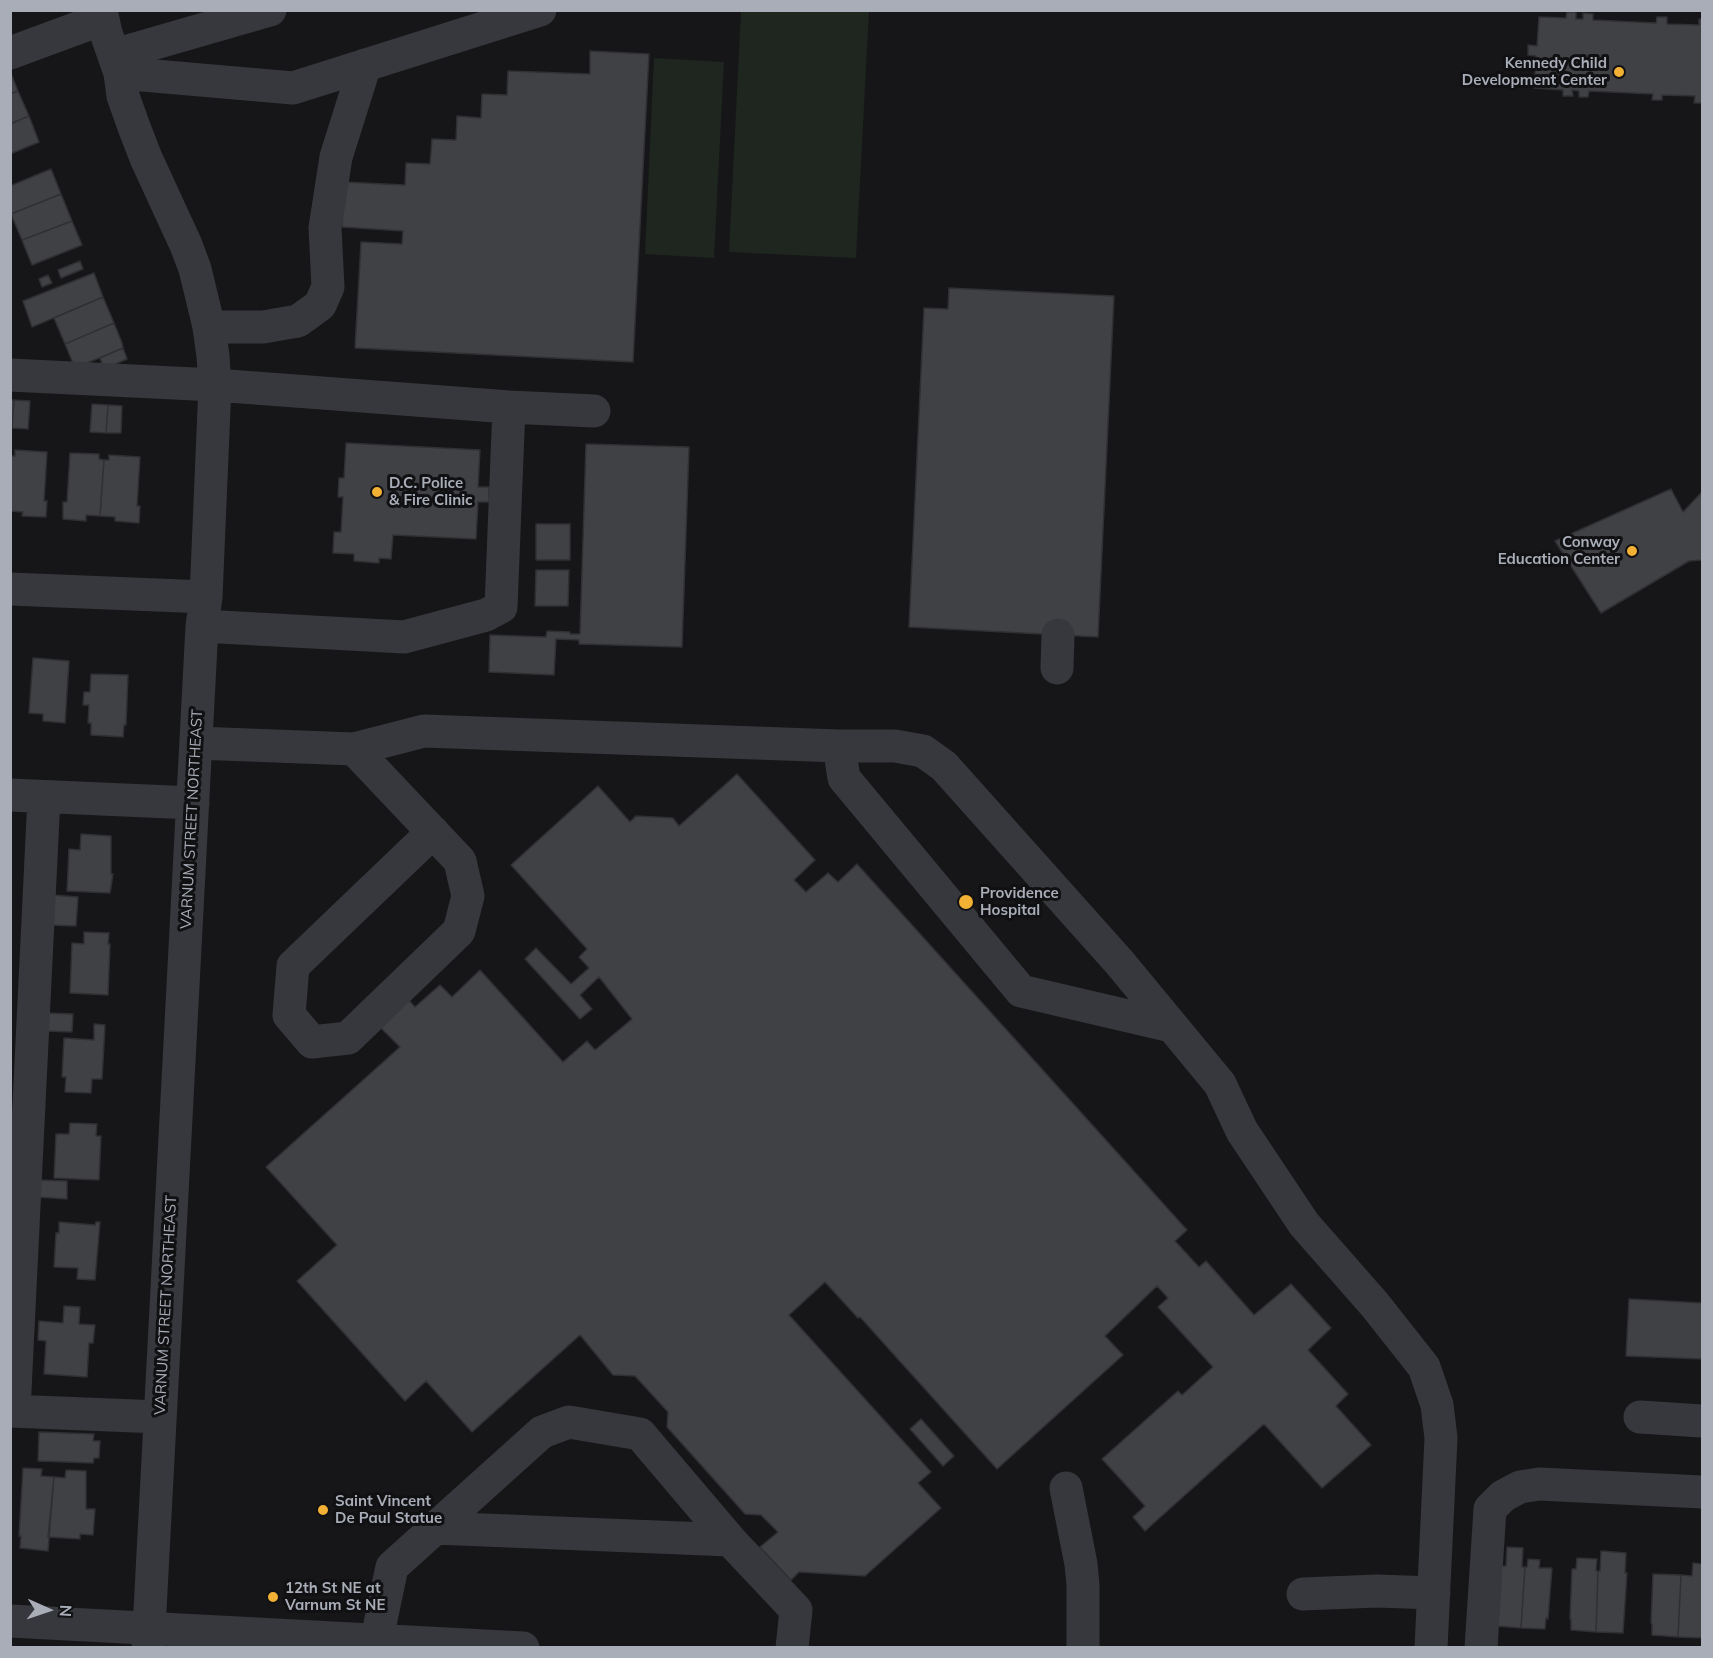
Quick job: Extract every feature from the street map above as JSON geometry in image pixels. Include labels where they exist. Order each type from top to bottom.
[{"type":"street","points":[[117,64],[270,10]]},
{"type":"street","points":[[117,64],[293,88],[540,10]]},
{"type":"street","points":[[10,53],[102,15]]},
{"type":"street","name":"VARNUM STREET NORTHEAST","points":[[102,15],[117,64],[123,96],[134,127],[195,269],[209,327],[215,386],[149,1638]]},
{"type":"street","points":[[209,327],[263,327],[298,321],[320,305],[328,287],[325,228],[336,158],[365,65]]},
{"type":"street","points":[[10,375],[594,411]]},
{"type":"street","points":[[10,589],[404,638],[486,615],[501,607],[509,407]]},
{"type":"street","points":[[1057,668],[1058,635]]},
{"type":"street","points":[[196,743],[354,749],[424,730],[839,746],[895,746],[923,751],[944,766],[1120,963],[1220,1084],[1242,1131],[1304,1224],[1375,1305],[1424,1367],[1437,1406],[1441,1438],[1431,1647]]},
{"type":"street","points":[[839,746],[844,778],[1021,992],[1171,1026]]},
{"type":"street","points":[[354,749],[433,832],[460,861],[468,896],[459,931],[348,1038],[312,1042],[289,1015],[293,966],[433,832]]},
{"type":"street","points":[[10,795],[193,803]]},
{"type":"street","points":[[44,797],[12,1411],[160,1417]]},
{"type":"street","points":[[1640,1417],[1702,1421]]},
{"type":"street","points":[[375,1644],[392,1567],[542,1432],[569,1422],[640,1434],[730,1540],[796,1610],[792,1647]]},
{"type":"street","points":[[1481,1647],[1490,1509],[1503,1496],[1520,1487],[1539,1484],[1702,1492]]},
{"type":"street","points":[[1066,1488],[1081,1564],[1083,1647]]},
{"type":"street","points":[[435,1528],[730,1540]]},
{"type":"street","points":[[1303,1594],[1377,1591],[1434,1593]]},
{"type":"street","points":[[10,1620],[149,1638],[523,1647]]},
{"type":"shaded area","points":[[741,11],[869,11],[856,258],[729,252]]},
{"type":"shaded area","points":[[654,58],[724,62],[714,258],[645,254]]},
{"type":"building","name":"Kennedy Child Development Center","points":[[1567,12],[1576,12],[1576,19],[1583,19],[1583,13],[1593,14],[1593,20],[1656,23],[1657,17],[1667,17],[1667,24],[1699,25],[1699,19],[1702,19],[1702,103],[1694,103],[1695,96],[1662,95],[1662,100],[1652,100],[1653,94],[1589,91],[1588,97],[1579,97],[1579,91],[1572,90],[1573,96],[1563,96],[1563,90],[1534,88],[1536,56],[1528,55],[1528,45],[1537,46],[1539,17],[1566,18]]},
{"type":"building","points":[[590,51],[649,54],[633,362],[355,348],[361,242],[402,244],[403,231],[342,227],[344,182],[405,185],[406,163],[430,164],[432,139],[456,140],[457,116],[481,118],[482,94],[507,95],[508,71],[590,74]]},
{"type":"building","points":[[10,71],[18,91],[10,94]]},
{"type":"building","points":[[18,91],[29,116],[10,124],[10,94]]},
{"type":"building","points":[[29,116],[39,142],[10,154],[10,124]]},
{"type":"building","points":[[51,169],[61,194],[11,214],[10,186]]},
{"type":"building","points":[[61,194],[72,221],[22,240],[11,214]]},
{"type":"building","points":[[72,221],[82,245],[32,265],[22,240]]},
{"type":"building","points":[[80,261],[83,269],[61,278],[58,270]]},
{"type":"building","points":[[94,273],[103,297],[32,327],[23,301]]},
{"type":"building","points":[[48,275],[52,283],[42,287],[39,279]]},
{"type":"building","points":[[949,288],[1114,296],[1098,637],[909,627],[924,308],[948,309]]},
{"type":"building","points":[[103,297],[114,323],[65,344],[54,318]]},
{"type":"building","points":[[114,323],[123,348],[75,368],[65,344]]},
{"type":"building","points":[[123,348],[127,359],[104,369],[100,358]]},
{"type":"building","points":[[10,400],[14,400],[12,428],[10,428]]},
{"type":"building","points":[[14,400],[30,401],[28,429],[12,428]]},
{"type":"building","points":[[92,404],[108,405],[106,433],[90,432]]},
{"type":"building","points":[[108,405],[122,406],[121,433],[106,433]]},
{"type":"building","points":[[346,443],[480,450],[478,487],[489,487],[489,502],[478,502],[476,539],[393,535],[391,559],[379,558],[379,563],[354,561],[354,554],[333,553],[334,532],[341,532],[343,497],[338,497],[339,478],[344,478]]},
{"type":"building","points":[[586,444],[689,447],[682,647],[579,644],[579,640],[556,639],[554,675],[489,672],[490,635],[546,637],[547,631],[580,634]]},
{"type":"building","points":[[15,450],[47,452],[44,501],[47,501],[46,517],[22,516],[23,512],[10,511],[10,459],[11,456],[15,456]]},
{"type":"building","points":[[70,453],[99,454],[99,459],[104,460],[100,516],[86,515],[86,521],[63,519],[63,502],[67,502]]},
{"type":"building","points":[[109,455],[140,457],[137,506],[140,506],[139,523],[115,521],[115,517],[100,516],[104,460],[109,460]]},
{"type":"building","name":"Conway Education Center","points":[[1671,489],[1683,512],[1702,492],[1702,560],[1689,561],[1601,613],[1555,541]]},
{"type":"building","points":[[536,524],[570,524],[570,560],[536,560]]},
{"type":"building","points":[[536,570],[569,570],[568,606],[535,606]]},
{"type":"building","points":[[33,658],[69,661],[65,723],[43,721],[43,714],[29,713]]},
{"type":"building","points":[[91,674],[128,675],[126,725],[124,725],[123,737],[91,735],[91,723],[88,723],[89,705],[83,705],[84,692],[90,692]]},
{"type":"building","points":[[737,774],[815,860],[794,880],[806,892],[828,873],[838,882],[857,864],[1187,1230],[1175,1241],[1199,1267],[1206,1261],[1254,1315],[1291,1284],[1331,1328],[1308,1350],[1348,1394],[1336,1406],[1371,1445],[1322,1488],[1264,1424],[1145,1531],[1133,1517],[1145,1506],[1102,1459],[1178,1391],[1182,1395],[1213,1367],[1158,1307],[1168,1298],[1157,1286],[1105,1336],[1123,1355],[997,1469],[860,1317],[858,1318],[825,1282],[789,1315],[931,1472],[918,1483],[941,1508],[865,1576],[799,1572],[791,1580],[760,1547],[778,1532],[761,1515],[745,1514],[667,1427],[668,1412],[635,1376],[613,1375],[580,1335],[472,1432],[426,1381],[405,1401],[297,1281],[337,1245],[266,1167],[400,1047],[376,1023],[406,997],[415,1007],[440,985],[452,997],[480,970],[563,1062],[587,1041],[595,1050],[632,1019],[599,977],[580,995],[592,1009],[580,1019],[525,959],[536,948],[571,984],[589,968],[579,957],[587,949],[511,865],[598,786],[630,822],[636,816],[673,818],[679,826]]},
{"type":"building","points":[[81,834],[111,836],[111,874],[113,874],[110,893],[67,891],[69,849],[80,850]]},
{"type":"building","points":[[52,895],[78,897],[76,926],[50,925]]},
{"type":"building","points":[[84,932],[109,933],[108,995],[70,993],[72,943],[84,944]]},
{"type":"building","points":[[46,1013],[73,1014],[72,1032],[45,1031]]},
{"type":"building","points":[[94,1024],[105,1025],[102,1079],[92,1079],[91,1093],[65,1092],[66,1077],[62,1077],[64,1038],[94,1040]]},
{"type":"building","points":[[70,1123],[97,1124],[96,1136],[101,1136],[99,1180],[54,1178],[56,1134],[69,1134]]},
{"type":"building","points":[[38,1180],[67,1181],[67,1199],[37,1197]]},
{"type":"building","points":[[59,1222],[95,1225],[96,1222],[100,1222],[95,1280],[77,1279],[78,1268],[54,1267]]},
{"type":"building","points":[[1629,1299],[1702,1303],[1702,1359],[1626,1356]]},
{"type":"building","points":[[64,1306],[80,1307],[79,1324],[95,1325],[93,1343],[89,1343],[87,1377],[44,1374],[46,1341],[38,1340],[39,1321],[63,1323]]},
{"type":"building","points":[[921,1419],[954,1456],[943,1466],[910,1429]]},
{"type":"building","points":[[39,1432],[94,1434],[93,1441],[100,1441],[99,1458],[94,1458],[93,1463],[38,1461]]},
{"type":"building","points":[[23,1468],[42,1469],[41,1476],[54,1477],[48,1551],[20,1548]]},
{"type":"building","points":[[66,1470],[86,1471],[86,1509],[95,1509],[93,1535],[80,1534],[80,1539],[48,1537],[54,1477],[65,1478]]},
{"type":"building","points":[[1507,1547],[1523,1548],[1522,1567],[1525,1567],[1521,1628],[1496,1626],[1497,1566],[1506,1566]]},
{"type":"building","points":[[1601,1551],[1626,1553],[1623,1633],[1596,1632]]},
{"type":"building","points":[[1577,1558],[1597,1559],[1596,1632],[1571,1630],[1572,1569],[1576,1569]]},
{"type":"building","points":[[1528,1559],[1540,1560],[1539,1568],[1552,1568],[1548,1619],[1546,1618],[1545,1629],[1521,1628],[1525,1567],[1527,1567]]},
{"type":"building","points":[[1693,1563],[1702,1564],[1702,1638],[1678,1637],[1681,1575],[1692,1576]]},
{"type":"building","points":[[1653,1574],[1681,1575],[1678,1637],[1652,1635]]},
{"type":"place","name":"Kennedy Child Development Center","points":[[1619,72]]},
{"type":"place","name":"D.C. Police & Fire Clinic","points":[[377,492]]},
{"type":"place","name":"Conway Education Center","points":[[1632,551]]},
{"type":"place","name":"Providence Hospital","points":[[966,902]]},
{"type":"place","name":"Saint Vincent De Paul Statue","points":[[323,1510]]},
{"type":"place","name":"12th St NE at Varnum St NE","points":[[273,1597]]}]
